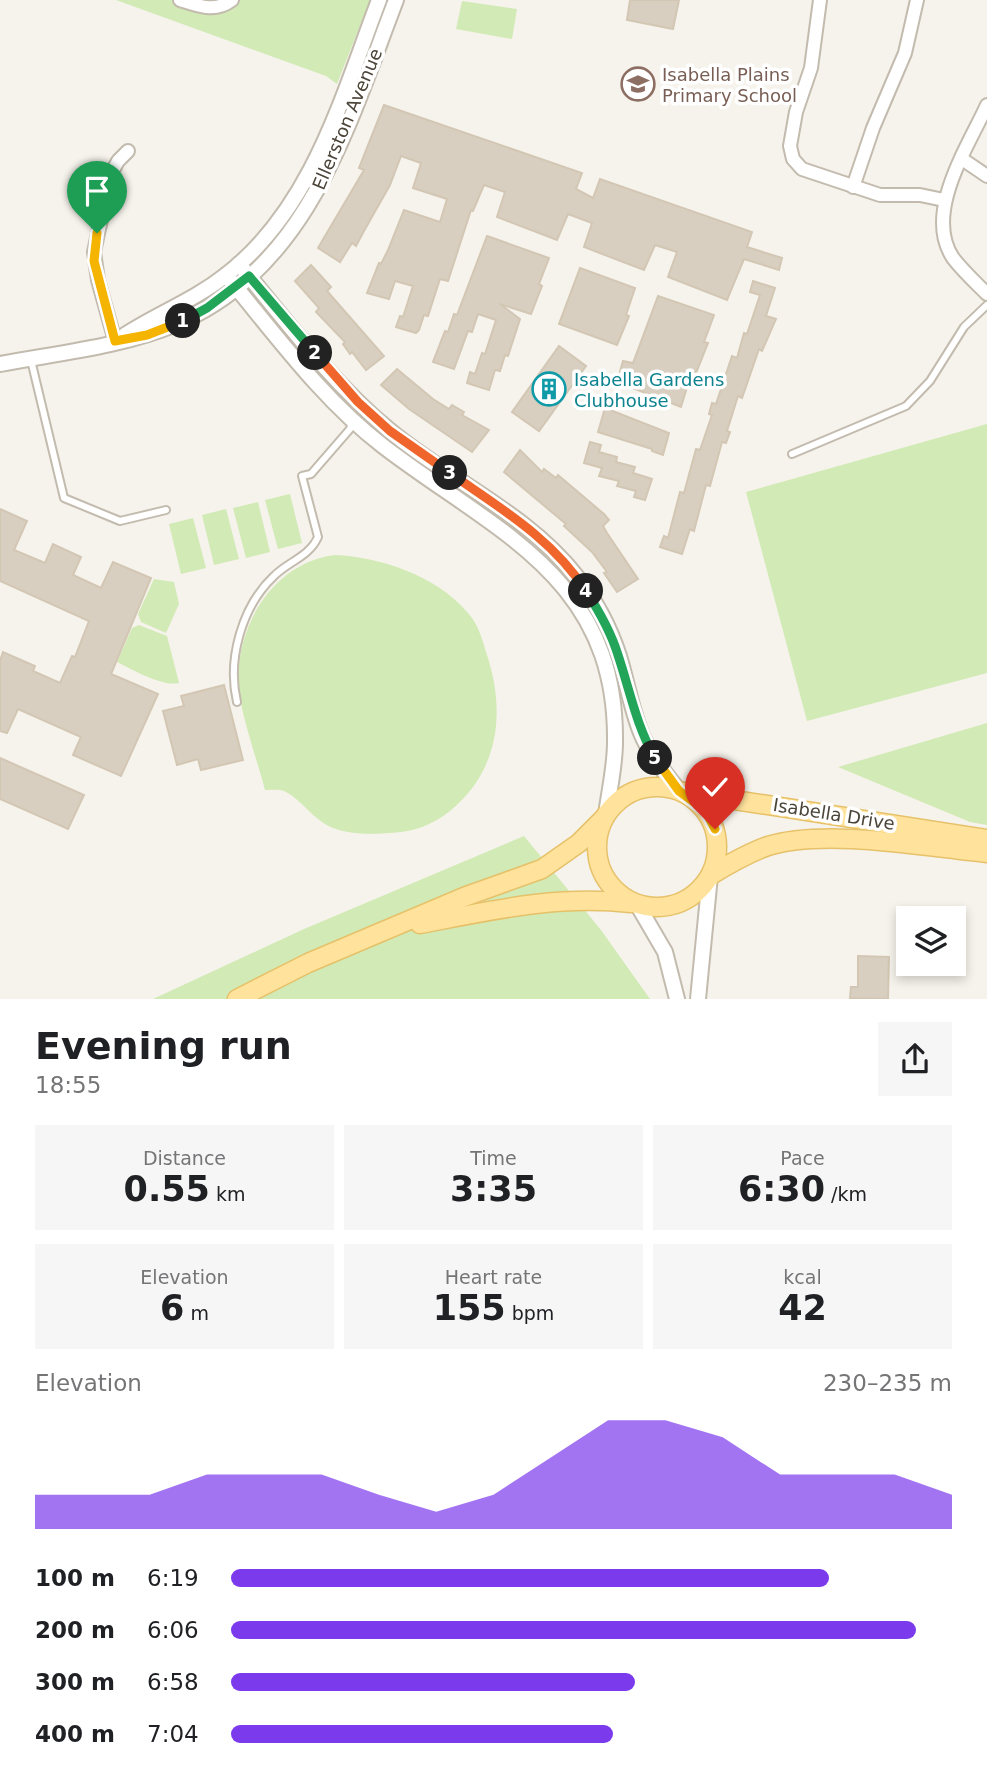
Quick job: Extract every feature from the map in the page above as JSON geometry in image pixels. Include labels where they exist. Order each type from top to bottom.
[{"type":"main road","points":[[237,999],[309,963],[464,897],[542,869],[579,843],[618,801],[636,791],[658,787],[679,791],[705,810],[715,829],[718,850],[710,876],[695,895],[676,905],[655,908],[593,899],[554,900],[386,931]]},
{"type":"main road","name":"Isabella Drive","points":[[679,791],[987,839]]},
{"type":"main road","points":[[605,816],[597,836],[600,867],[610,886],[636,904]]},
{"type":"main road","name":"Isabella Drive","points":[[710,876],[749,853],[788,841],[831,838],[987,853]]},
{"type":"street","points":[[180,0],[204,8],[215,8],[232,0]]},
{"type":"street","name":"Ellerston Avenue","points":[[115,341],[185,303],[226,275],[269,234],[294,200],[323,145],[379,0]]},
{"type":"street","points":[[820,0],[811,68],[796,112],[790,146],[793,159],[802,169],[880,195],[920,195],[944,200]]},
{"type":"street","points":[[853,187],[873,128],[905,54],[917,0]]},
{"type":"street","name":"Ellerston Avenue","points":[[0,364],[147,335],[207,308],[249,276],[279,246],[316,195],[343,138],[395,3]]},
{"type":"street","points":[[987,105],[944,200],[943,228],[952,256],[987,294]]},
{"type":"street","points":[[115,341],[98,280],[94,252],[111,174],[128,150]]},
{"type":"street","points":[[962,159],[987,176]]},
{"type":"street","points":[[239,264],[358,402],[390,431],[526,525],[578,578],[598,609],[613,640],[642,736],[658,764],[679,791]]},
{"type":"street","points":[[226,275],[319,386],[353,421],[383,446],[518,541],[543,563],[565,588],[584,617],[605,665],[615,718],[613,771],[605,816]]},
{"type":"street","points":[[698,999],[710,876]]},
{"type":"street","points":[[636,904],[664,952],[677,999]]},
{"type":"lane","points":[[792,454],[906,406],[930,381],[964,327],[987,305]]},
{"type":"lane","points":[[31,358],[64,498],[120,521],[166,510]]},
{"type":"lane","points":[[237,702],[234,662],[251,604],[274,576],[313,550],[318,537],[302,476],[312,474],[350,429],[358,402]]},
{"type":"green space","points":[[116,0],[180,0],[198,6],[232,0],[370,0],[337,84],[326,76]]},
{"type":"green space","points":[[462,1],[517,9],[512,39],[456,29]]},
{"type":"green space","points":[[987,424],[987,673],[807,721],[746,492]]},
{"type":"green space","points":[[290,494],[302,543],[278,549],[265,500]]},
{"type":"green space","points":[[258,502],[270,552],[246,558],[233,508]]},
{"type":"green space","points":[[226,509],[239,559],[214,565],[202,515]]},
{"type":"green space","points":[[193,518],[206,568],[181,574],[169,524]]},
{"type":"green space","points":[[335,555],[389,564],[441,589],[471,617],[479,631],[492,674],[497,717],[489,758],[480,777],[467,795],[450,811],[433,822],[414,829],[358,833],[341,831],[326,825],[286,792],[265,790],[250,740],[239,691],[239,668],[242,645],[250,623],[275,585],[292,571],[312,561]]},
{"type":"green space","points":[[154,579],[174,582],[179,604],[166,633],[141,622],[138,614]]},
{"type":"green space","points":[[139,625],[167,636],[179,683],[156,680],[117,662],[132,628]]},
{"type":"green space","points":[[987,723],[987,825],[970,822],[838,767]]},
{"type":"green space","points":[[524,836],[601,930],[650,999],[153,999],[304,929]]},
{"type":"building","points":[[630,0],[679,0],[673,29],[627,20]]},
{"type":"building","points":[[384,105],[582,173],[576,189],[593,198],[600,179],[752,232],[747,247],[782,258],[779,270],[744,259],[727,300],[668,277],[677,252],[655,245],[644,270],[584,247],[592,223],[568,214],[557,240],[497,217],[505,192],[484,185],[473,211],[471,210],[448,281],[440,279],[428,316],[424,315],[416,333],[396,327],[400,316],[403,317],[413,286],[395,281],[389,299],[367,293],[404,210],[440,222],[447,199],[413,188],[421,163],[401,156],[390,185],[356,246],[352,243],[340,262],[318,248],[364,170],[359,168]]},
{"type":"building","points":[[487,236],[549,258],[531,314],[500,304],[520,319],[508,356],[505,355],[500,371],[495,370],[489,390],[467,383],[470,372],[475,374],[482,353],[485,354],[496,320],[478,314],[472,332],[468,331],[454,369],[433,362],[445,331],[448,332],[454,314],[457,315]]},
{"type":"building","points":[[311,265],[331,287],[327,291],[384,356],[366,370],[352,352],[350,354],[343,344],[345,342],[316,312],[319,308],[295,281]]},
{"type":"building","points":[[580,268],[635,288],[626,315],[629,316],[617,345],[559,324]]},
{"type":"building","points":[[753,281],[775,288],[766,316],[776,319],[762,351],[759,349],[742,398],[738,396],[727,431],[730,432],[726,443],[722,442],[710,486],[706,485],[694,531],[690,529],[682,554],[660,547],[664,536],[668,538],[680,492],[684,493],[696,449],[700,450],[712,415],[709,414],[712,403],[716,404],[732,356],[737,358],[744,333],[747,334],[760,295],[750,292]]},
{"type":"building","points":[[658,296],[714,315],[704,342],[708,343],[696,373],[692,371],[681,407],[617,382],[623,361],[633,363]]},
{"type":"building","name":"Isabella Gardens Clubhouse","points":[[559,346],[586,366],[539,431],[512,412]]},
{"type":"building","points":[[397,369],[433,399],[449,409],[452,405],[464,412],[462,415],[489,430],[472,452],[409,409],[381,385]]},
{"type":"building","points":[[605,408],[669,433],[663,455],[598,432]]},
{"type":"building","points":[[590,442],[601,445],[599,452],[617,457],[616,462],[635,467],[633,473],[652,479],[645,500],[634,497],[636,491],[617,486],[619,481],[599,476],[602,468],[584,463]]},
{"type":"building","points":[[520,450],[542,472],[544,469],[556,478],[558,475],[604,514],[609,520],[603,526],[638,579],[617,592],[604,573],[607,572],[592,552],[564,526],[566,524],[504,472]]},
{"type":"building","points":[[0,509],[27,521],[14,550],[45,563],[53,544],[81,557],[73,575],[101,588],[113,562],[151,578],[111,674],[158,694],[121,776],[73,755],[81,737],[18,709],[7,733],[0,731],[0,661],[3,652],[35,666],[33,671],[60,683],[72,656],[75,657],[89,621],[0,581]]},
{"type":"building","points":[[224,685],[243,760],[201,770],[198,759],[177,765],[163,711],[184,706],[181,696]]},
{"type":"building","points":[[0,758],[84,795],[68,829],[0,799]]},
{"type":"building","points":[[858,956],[889,957],[888,999],[850,998],[851,987],[858,987]]},
{"type":"place","name":"Isabella Plains Primary School","points":[[638,84]]},
{"type":"place","name":"Isabella Gardens Clubhouse","points":[[549,389]]},
{"type":"route","points":[[97,233],[94,261],[115,341],[147,335],[178,323],[207,308],[249,276],[343,387],[390,431],[526,525],[553,550],[578,578],[598,609],[619,656],[642,736],[658,764],[679,791],[705,810],[715,829]]}]
